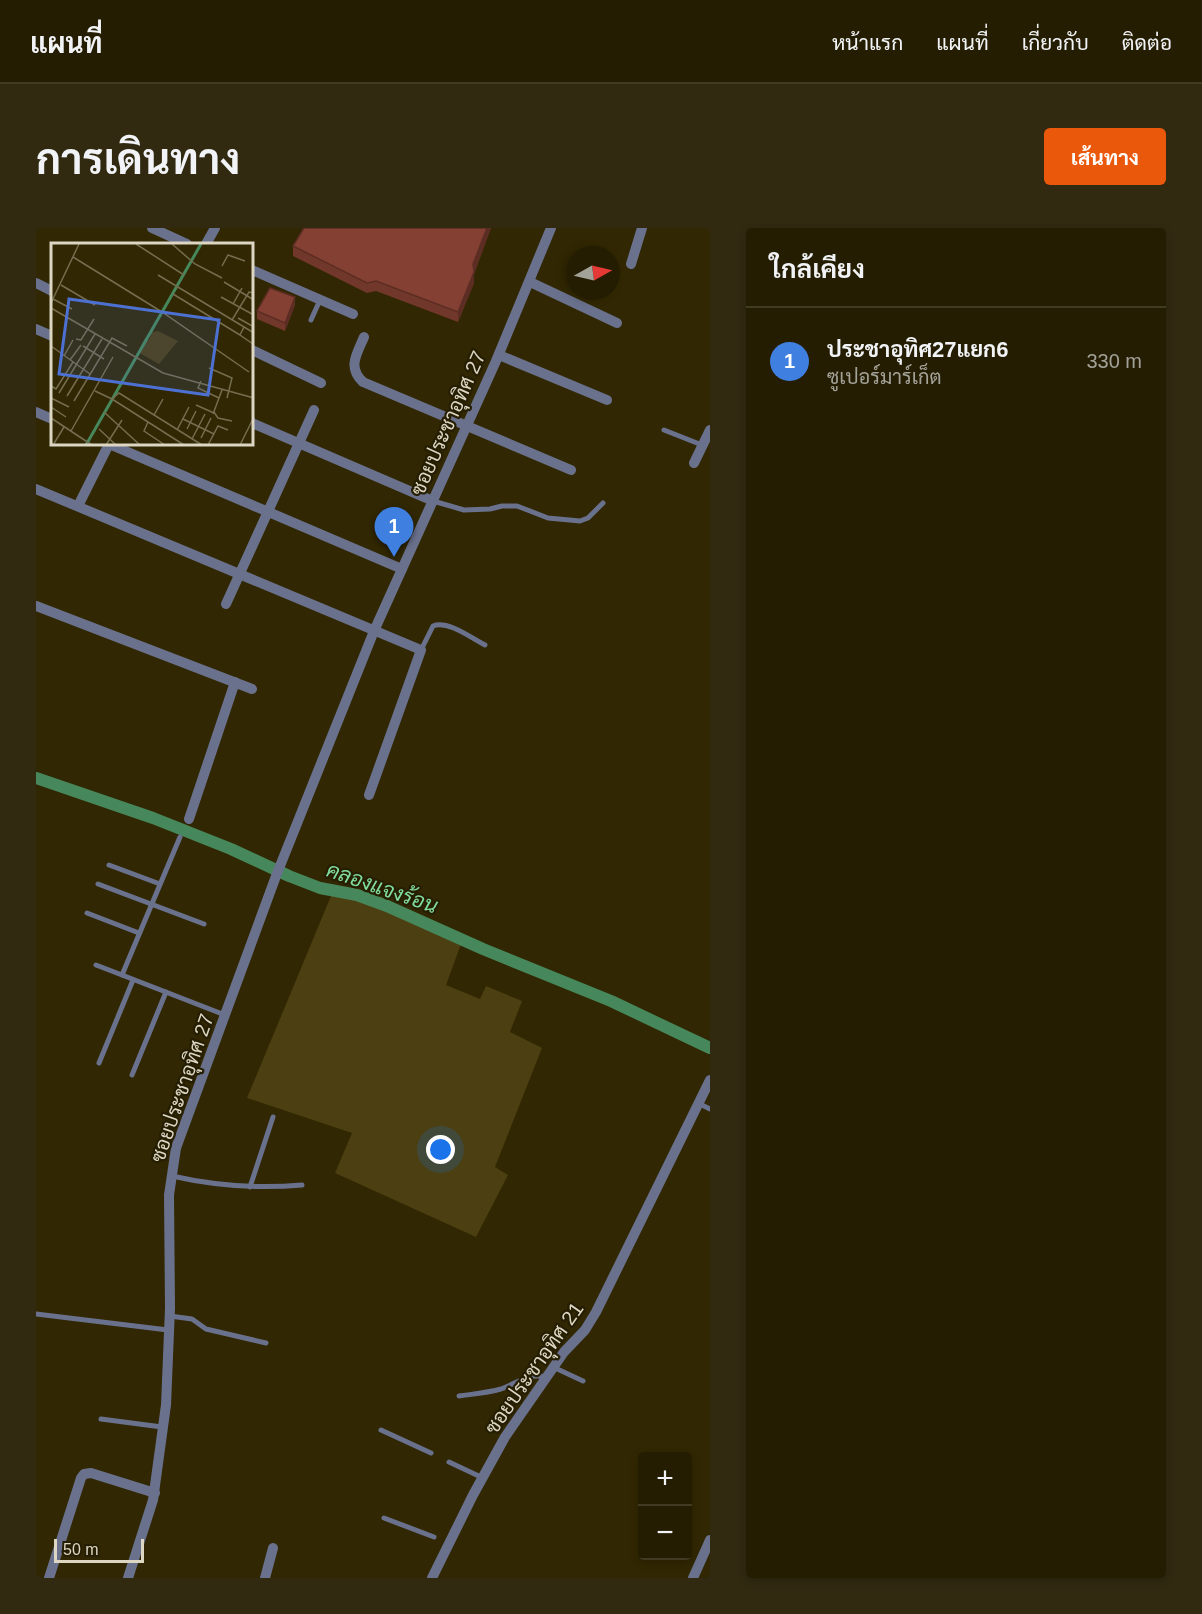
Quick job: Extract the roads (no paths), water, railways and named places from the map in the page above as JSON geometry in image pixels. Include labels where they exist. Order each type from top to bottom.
[{"type":"street","points":[[152,228],[186,243]]},
{"type":"street","points":[[207,243],[215,228]]},
{"type":"street","name":"ซอยประชาอุทิศ 27","points":[[128,1578],[155,1493],[163,1427],[170,1316],[169,1195],[176,1148],[278,871],[374,631],[499,355],[551,228]]},
{"type":"street","points":[[631,264],[642,228]]},
{"type":"street","points":[[254,271],[353,314]]},
{"type":"street","points":[[530,282],[617,323]]},
{"type":"street","points":[[36,283],[51,290]]},
{"type":"street","points":[[36,329],[51,336]]},
{"type":"street","points":[[364,337],[354,367],[355,375],[363,382],[572,470]]},
{"type":"street","points":[[254,351],[321,383]]},
{"type":"street","points":[[499,355],[607,400]]},
{"type":"street","points":[[226,604],[314,410]]},
{"type":"street","points":[[36,412],[51,419]]},
{"type":"street","points":[[254,424],[433,501]]},
{"type":"street","points":[[694,463],[710,430]]},
{"type":"street","points":[[78,506],[108,446]]},
{"type":"street","points":[[114,446],[402,569]]},
{"type":"street","points":[[36,489],[421,650],[369,795]]},
{"type":"street","points":[[36,606],[252,689]]},
{"type":"street","points":[[189,819],[235,682]]},
{"type":"street","name":"ซอยประชาอุทิศ 21","points":[[432,1578],[446,1541],[505,1437],[550,1372],[585,1330],[596,1312],[710,1080]]},
{"type":"street","points":[[50,1578],[82,1476],[91,1473],[155,1493]]},
{"type":"street","points":[[693,1578],[710,1540]]},
{"type":"street","points":[[265,1578],[273,1548]]},
{"type":"lane","points":[[311,320],[320,300]]},
{"type":"lane","points":[[664,430],[702,446]]},
{"type":"lane","points":[[433,501],[464,510],[517,506],[548,518],[580,521],[588,518],[603,503]]},
{"type":"lane","points":[[421,650],[433,626],[438,624],[446,625],[485,645]]},
{"type":"lane","points":[[122,975],[180,837]]},
{"type":"lane","points":[[109,865],[160,884]]},
{"type":"lane","points":[[98,884],[204,924]]},
{"type":"lane","points":[[87,913],[139,933]]},
{"type":"lane","points":[[96,965],[225,1015]]},
{"type":"lane","points":[[99,1063],[133,980]]},
{"type":"lane","points":[[132,1075],[166,992]]},
{"type":"lane","points":[[699,1103],[710,1109]]},
{"type":"lane","points":[[250,1187],[273,1117]]},
{"type":"lane","points":[[171,1175],[201,1183],[250,1187],[302,1185]]},
{"type":"lane","points":[[36,1314],[169,1330]]},
{"type":"lane","points":[[170,1316],[192,1319],[206,1329],[266,1343]]},
{"type":"lane","points":[[459,1396],[503,1388],[528,1376],[550,1372],[583,1381]]},
{"type":"lane","points":[[101,1419],[163,1427]]},
{"type":"lane","points":[[381,1430],[431,1453]]},
{"type":"lane","points":[[449,1462],[483,1478]]},
{"type":"lane","points":[[384,1518],[434,1537]]},
{"type":"waterway","name":"คลองแจงร้อน","points":[[36,778],[153,818],[320,888],[357,895],[387,906],[483,949],[611,1001],[710,1048]]},
{"type":"place","name":"ประชาอุทิศ27แยก6","points":[[394,557]]}]
